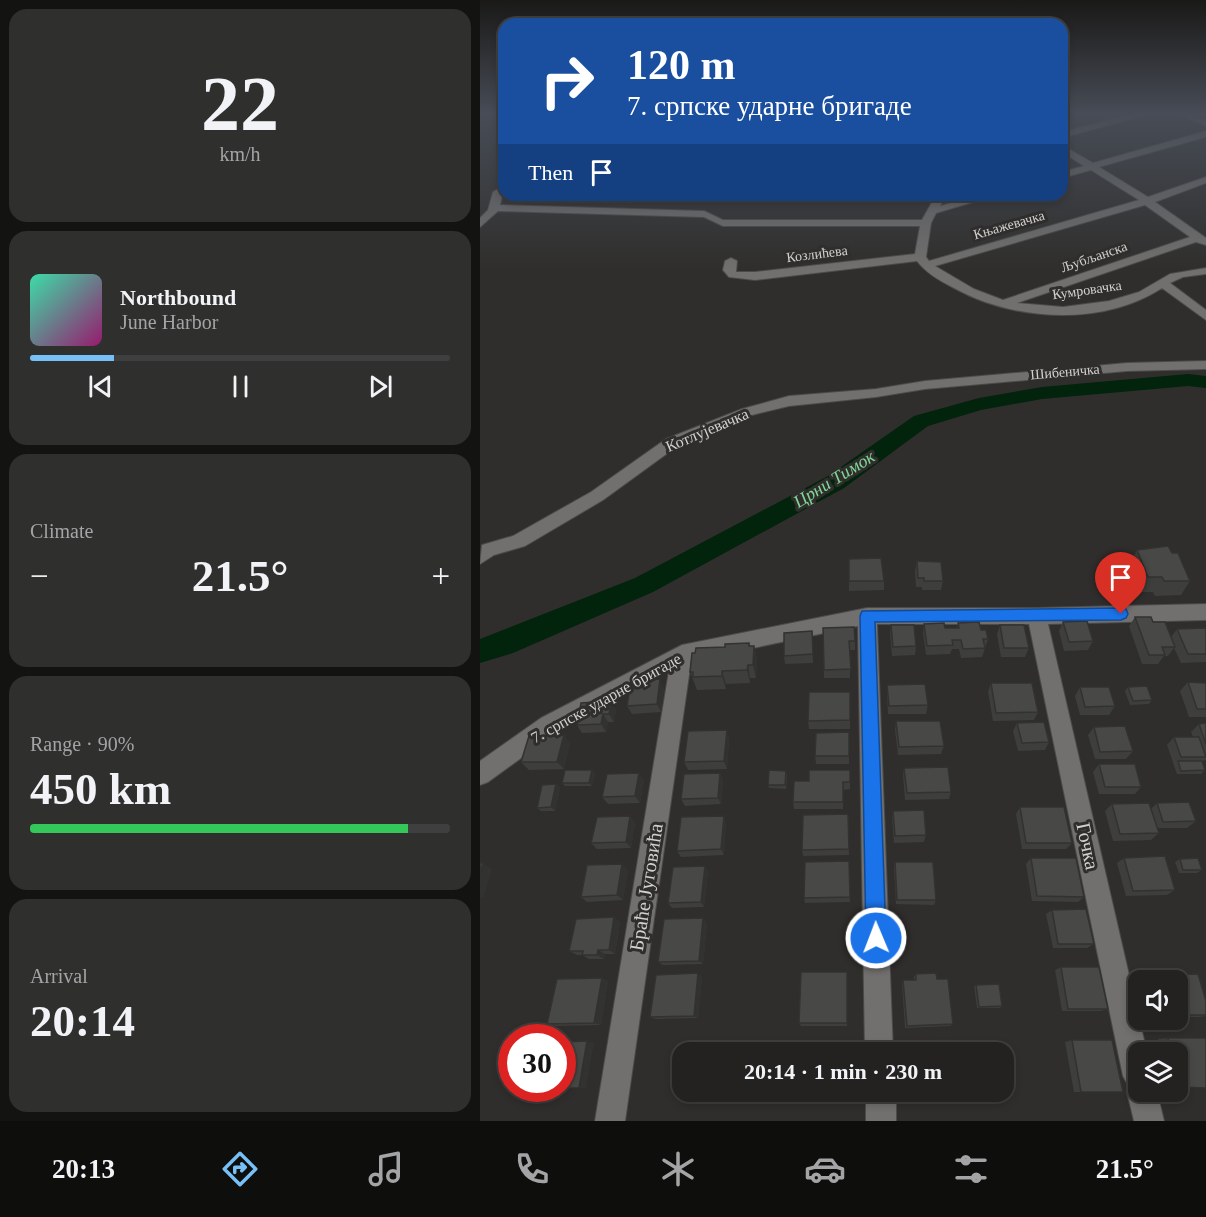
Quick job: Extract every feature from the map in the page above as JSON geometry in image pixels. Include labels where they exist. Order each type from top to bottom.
[{"type":"street","points":[[1068,173],[1092,167],[1147,201],[1201,241]]},
{"type":"street","name":"Књажевачка","points":[[923,261],[957,256],[1147,201],[1206,180]]},
{"type":"street","points":[[480,224],[494,208],[498,192]]},
{"type":"street","points":[[923,261],[928,217],[937,201]]},
{"type":"street","points":[[494,208],[704,214],[713,216],[718,222],[726,223],[928,217],[975,201]]},
{"type":"street","name":"Љубљанска","points":[[1001,305],[1201,241]]},
{"type":"street","name":"Козлићева","points":[[731,261],[729,270],[733,275],[755,276],[923,261]]},
{"type":"street","name":"Кумровачка","points":[[923,261],[960,288],[1001,305],[1046,310],[1103,305],[1135,298],[1178,275],[1206,271]]},
{"type":"street","points":[[1163,283],[1206,316]]},
{"type":"street","name":"Шибеничка","points":[[925,385],[1127,367],[1206,365]]},
{"type":"street","name":"Котлујевачка","points":[[480,556],[488,550],[519,541],[597,496],[671,443],[747,412],[789,401],[876,393],[925,385]]},
{"type":"street","name":"7. српске ударне бригаде","points":[[480,774],[549,725],[682,654],[867,616],[1206,612]]},
{"type":"street","name":"Гочка","points":[[1037,615],[1131,1042]]},
{"type":"street","points":[[867,616],[879,1042]]},
{"type":"street","name":"Браће Југовића","points":[[610,1121],[682,654]]},
{"type":"street","points":[[880,1102],[881,1121]]},
{"type":"street","points":[[1144,1102],[1149,1121]]},
{"type":"building","points":[[1168,546],[1172,553],[1178,553],[1190,581],[1164,581],[1162,577],[1148,577],[1137,550]]},
{"type":"building","points":[[881,558],[884,581],[849,581],[849,559]]},
{"type":"building","points":[[917,561],[941,562],[943,581],[924,581],[924,578],[918,578]]},
{"type":"building","points":[[1135,617],[1151,617],[1153,622],[1165,622],[1175,647],[1162,647],[1165,655],[1149,655]]},
{"type":"building","points":[[1087,621],[1093,641],[1069,642],[1063,622]]},
{"type":"building","points":[[979,622],[981,630],[986,630],[988,639],[983,639],[985,648],[963,649],[961,640],[952,640],[953,645],[927,646],[924,624],[944,623],[945,628],[959,628],[958,623]]},
{"type":"building","points":[[891,625],[914,625],[916,646],[893,647]]},
{"type":"building","points":[[1000,625],[1024,625],[1029,648],[1004,648]]},
{"type":"building","points":[[854,627],[855,641],[849,641],[851,669],[824,670],[823,628]]},
{"type":"building","points":[[1206,628],[1206,654],[1188,654],[1177,629]]},
{"type":"building","points":[[812,631],[813,654],[784,656],[784,633]]},
{"type":"building","points":[[749,643],[749,646],[754,646],[753,665],[748,665],[747,670],[722,671],[722,676],[693,677],[693,672],[690,672],[692,653],[695,653],[696,648]]},
{"type":"building","points":[[660,679],[657,704],[627,706],[631,681]]},
{"type":"building","points":[[1188,682],[1206,683],[1206,709],[1197,709]]},
{"type":"building","points":[[991,683],[1032,683],[1038,712],[996,713]]},
{"type":"building","points":[[925,684],[928,705],[889,706],[887,685]]},
{"type":"building","points":[[1147,686],[1152,700],[1133,701],[1128,687]]},
{"type":"building","points":[[1080,687],[1109,687],[1115,706],[1085,707]]},
{"type":"building","points":[[809,692],[850,692],[850,720],[808,721]]},
{"type":"building","points":[[611,701],[609,714],[603,714],[601,724],[577,725],[581,703]]},
{"type":"building","points":[[896,721],[940,721],[944,746],[899,747]]},
{"type":"building","points":[[1044,722],[1049,742],[1022,743],[1017,723]]},
{"type":"building","points":[[1206,723],[1206,744],[1199,724]]},
{"type":"building","points":[[1125,726],[1133,751],[1100,752],[1094,727]]},
{"type":"building","points":[[727,730],[724,761],[684,762],[688,731]]},
{"type":"building","points":[[849,732],[849,756],[815,756],[816,733]]},
{"type":"building","points":[[564,735],[557,762],[521,762],[529,736]]},
{"type":"building","points":[[1174,737],[1199,737],[1206,757],[1181,757]]},
{"type":"building","points":[[1178,761],[1202,761],[1205,770],[1181,771]]},
{"type":"building","points":[[1099,764],[1135,764],[1141,787],[1105,787]]},
{"type":"building","points":[[948,767],[951,792],[907,793],[904,768]]},
{"type":"building","points":[[565,770],[592,770],[589,783],[562,783]]},
{"type":"building","points":[[769,770],[786,771],[785,785],[768,785]]},
{"type":"building","points":[[809,770],[850,770],[850,782],[843,782],[843,802],[793,802],[794,781],[809,781]]},
{"type":"building","points":[[639,773],[635,796],[602,797],[607,774]]},
{"type":"building","points":[[720,773],[718,798],[681,799],[684,774]]},
{"type":"building","points":[[556,784],[551,807],[537,808],[542,785]]},
{"type":"building","points":[[1189,802],[1196,821],[1163,822],[1157,803]]},
{"type":"building","points":[[1149,803],[1159,833],[1120,834],[1112,804]]},
{"type":"building","points":[[1020,807],[1064,807],[1072,843],[1026,843]]},
{"type":"building","points":[[924,810],[926,835],[895,836],[893,811]]},
{"type":"building","points":[[848,814],[849,849],[802,850],[803,815]]},
{"type":"building","points":[[630,816],[626,842],[591,843],[597,817]]},
{"type":"building","points":[[724,816],[721,849],[677,851],[681,817]]},
{"type":"building","points":[[1165,856],[1175,890],[1133,891],[1124,858]]},
{"type":"building","points":[[1031,858],[1076,858],[1084,897],[1037,896]]},
{"type":"building","points":[[1198,858],[1202,870],[1183,870],[1180,859]]},
{"type":"building","points":[[849,861],[850,897],[804,898],[805,862]]},
{"type":"building","points":[[895,862],[933,862],[936,900],[897,900]]},
{"type":"building","points":[[622,864],[617,895],[581,897],[587,865]]},
{"type":"building","points":[[705,866],[701,902],[668,903],[673,867]]},
{"type":"building","points":[[1086,909],[1094,944],[1058,944],[1052,910]]},
{"type":"building","points":[[614,917],[609,950],[598,950],[597,955],[582,955],[583,951],[569,951],[576,919]]},
{"type":"building","points":[[703,918],[699,961],[658,962],[664,919]]},
{"type":"building","points":[[1061,967],[1099,967],[1108,1009],[1068,1009]]},
{"type":"building","points":[[801,972],[847,972],[847,1023],[799,1023]]},
{"type":"building","points":[[698,973],[694,1016],[650,1017],[656,975]]},
{"type":"building","points":[[936,973],[937,979],[948,979],[953,1024],[907,1026],[903,980],[916,980],[916,974]]},
{"type":"building","points":[[1188,974],[1198,974],[1206,1001],[1206,1015],[1188,1015]]},
{"type":"building","points":[[602,978],[594,1023],[547,1024],[557,979]]},
{"type":"building","points":[[999,984],[1002,1006],[979,1007],[976,985]]},
{"type":"building","points":[[1168,1038],[1206,1038],[1206,1088],[1188,1087],[1188,1042],[1169,1042]]},
{"type":"building","points":[[955,1040],[955,1042],[912,1042]]},
{"type":"building","points":[[1072,1040],[1112,1040],[1123,1092],[1081,1092]]},
{"type":"building","points":[[576,1041],[587,1041],[579,1088],[576,1088]]},
{"type":"waterway","name":"Црни Тимок","points":[[480,651],[503,644],[644,585],[836,482],[921,421],[979,404],[1042,393],[1188,380],[1206,382]]},
{"type":"route","points":[[876,938],[867,616],[1121,614]]}]
